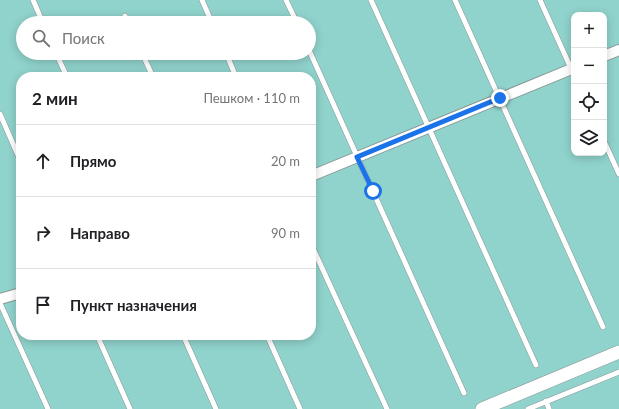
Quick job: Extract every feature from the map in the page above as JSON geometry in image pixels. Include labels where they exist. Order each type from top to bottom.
[{"type":"street","points":[[607,55],[619,50]]},
{"type":"street","points":[[316,174],[500,98],[571,72]]},
{"type":"street","points":[[0,299],[16,294]]},
{"type":"street","points":[[482,409],[619,352]]},
{"type":"lane","points":[[33,0],[40,16]]},
{"type":"lane","points":[[202,0],[209,16]]},
{"type":"lane","points":[[286,0],[294,16]]},
{"type":"lane","points":[[371,0],[536,365]]},
{"type":"lane","points":[[455,0],[603,327]]},
{"type":"lane","points":[[540,0],[571,67]]},
{"type":"lane","points":[[59,60],[65,72]]},
{"type":"lane","points":[[145,60],[151,72]]},
{"type":"lane","points":[[229,60],[234,72]]},
{"type":"lane","points":[[313,60],[464,393]]},
{"type":"lane","points":[[0,114],[16,151]]},
{"type":"lane","points":[[607,148],[619,174]]},
{"type":"lane","points":[[316,255],[387,409]]},
{"type":"lane","points":[[0,302],[16,338]]},
{"type":"lane","points":[[17,340],[48,409]]},
{"type":"lane","points":[[99,340],[130,409]]},
{"type":"lane","points":[[185,340],[216,409]]},
{"type":"lane","points":[[269,340],[300,409]]},
{"type":"lane","points":[[528,409],[619,372]]},
{"type":"lane","points":[[546,401],[549,409]]},
{"type":"shaded area","points":[[0,0],[619,0],[619,409],[0,409]]},
{"type":"route","points":[[373,191],[357,157],[500,98]]}]
